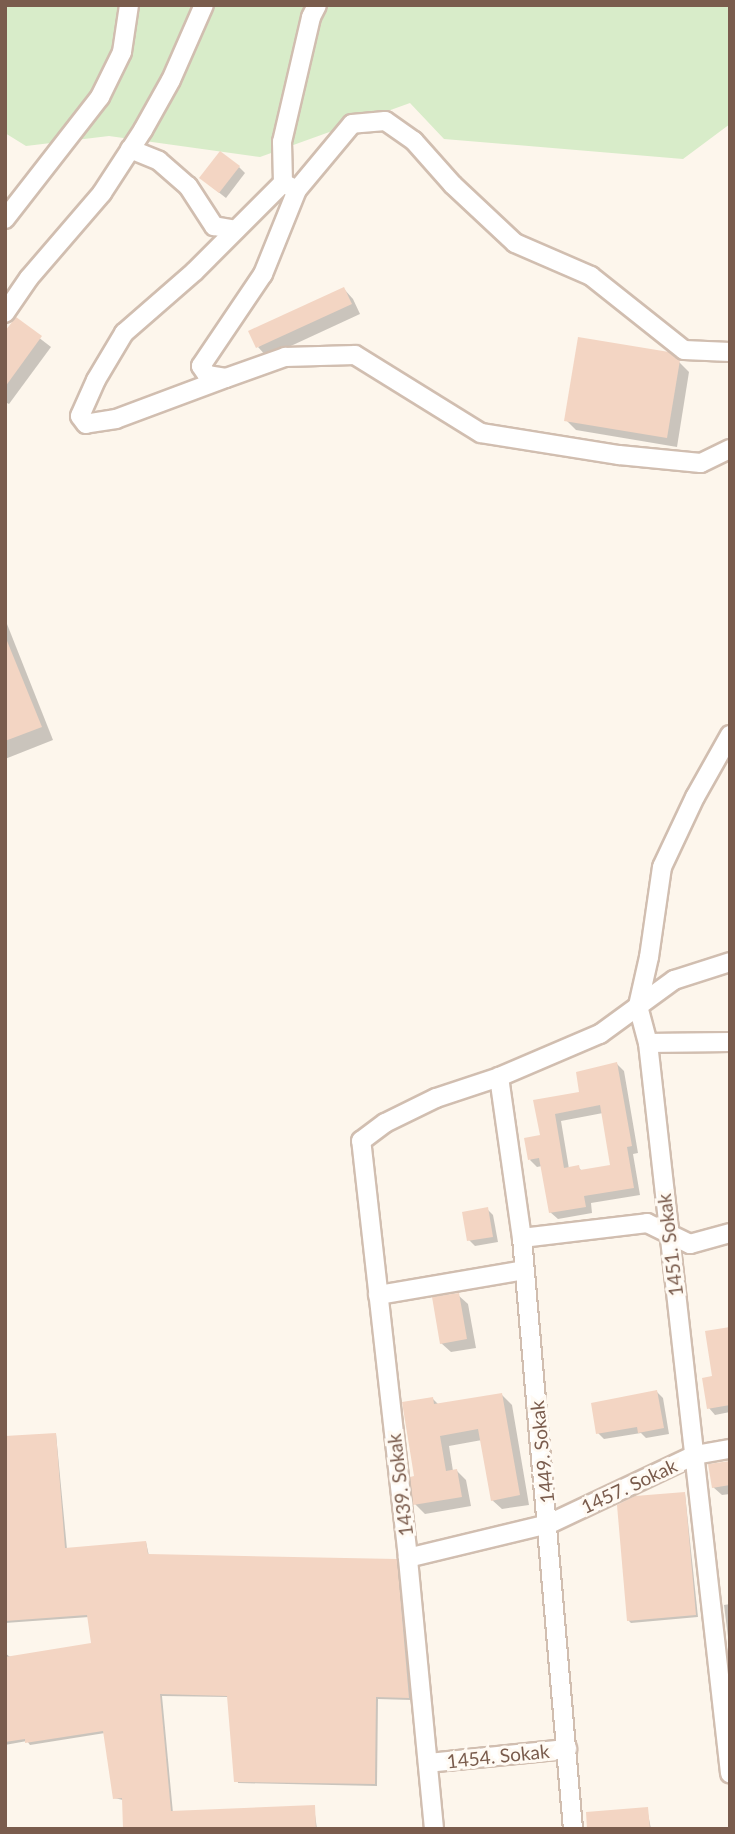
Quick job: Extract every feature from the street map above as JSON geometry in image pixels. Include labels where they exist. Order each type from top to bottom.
[{"type":"street","points":[[5,219],[100,97],[122,52],[129,5]]},
{"type":"street","points":[[5,313],[29,278],[102,193],[171,80],[204,5]]},
{"type":"street","points":[[226,378],[207,375],[201,366],[263,274],[290,186],[282,142],[304,41],[317,5]]},
{"type":"street","points":[[730,352],[684,350],[591,276],[515,243],[453,185],[414,141],[385,121],[352,124],[290,186],[236,230],[124,333],[96,380],[80,415],[86,424],[116,419],[285,357],[355,355],[481,433],[619,455],[701,463],[730,449]]},
{"type":"street","points":[[130,149],[159,161],[188,186],[214,226],[236,230]]},
{"type":"street","name":"1451. Sokak","points":[[730,735],[662,867],[649,957],[638,1006],[648,1043],[668,1235],[726,1715],[730,1773]]},
{"type":"street","points":[[499,1077],[600,1034],[674,980],[730,962]]},
{"type":"street","points":[[648,1043],[730,1042]]},
{"type":"street","name":"1439. Sokak","points":[[434,1829],[408,1558],[361,1141],[385,1123],[436,1098],[499,1077]]},
{"type":"street","name":"1449. Sokak","points":[[499,1077],[522,1238],[549,1524],[573,1829]]},
{"type":"street","points":[[522,1238],[647,1223],[690,1244],[730,1233]]},
{"type":"street","points":[[377,1295],[524,1270]]},
{"type":"street","name":"1457. Sokak","points":[[408,1558],[549,1524],[695,1455],[730,1449]]},
{"type":"street","name":"1454. Sokak","points":[[428,1763],[567,1749]]},
{"type":"green space","points":[[5,5],[730,5],[730,124],[683,159],[444,139],[410,103],[260,157],[109,136],[26,146],[5,133]]},
{"type":"building","points":[[220,151],[240,166],[219,193],[199,178]]},
{"type":"building","points":[[344,287],[352,304],[256,348],[248,331]]},
{"type":"building","points":[[16,317],[42,336],[5,387],[5,331]]},
{"type":"building","points":[[578,337],[669,352],[680,360],[667,438],[564,421]]},
{"type":"building","points":[[5,636],[42,727],[5,741]]},
{"type":"building","points":[[617,1062],[632,1146],[627,1147],[634,1188],[584,1196],[586,1207],[549,1213],[539,1158],[528,1160],[524,1138],[540,1135],[533,1100],[579,1092],[576,1072]],"holes":[[[600,1105],[610,1165],[580,1170],[579,1165],[564,1168],[555,1114]]]},
{"type":"building","points":[[488,1207],[493,1237],[467,1241],[462,1212]]},
{"type":"building","points":[[459,1293],[467,1339],[440,1344],[432,1297]]},
{"type":"building","points":[[730,1327],[730,1405],[707,1409],[702,1378],[712,1376],[705,1331]]},
{"type":"building","points":[[657,1390],[664,1428],[638,1433],[637,1427],[596,1434],[591,1403]]},
{"type":"building","points":[[502,1393],[520,1495],[491,1501],[478,1429],[440,1436],[446,1471],[457,1469],[462,1497],[413,1505],[410,1477],[414,1476],[402,1402],[433,1397],[434,1404]]},
{"type":"building","points":[[56,1433],[65,1548],[146,1541],[148,1554],[397,1559],[409,1698],[376,1697],[375,1784],[234,1782],[227,1696],[160,1694],[171,1811],[315,1805],[316,1829],[123,1829],[122,1798],[113,1799],[103,1731],[25,1743],[25,1739],[5,1742],[5,1657],[91,1643],[87,1615],[5,1621],[5,1436]]},
{"type":"building","points":[[730,1461],[730,1485],[712,1488],[708,1464]]},
{"type":"building","points":[[685,1492],[696,1615],[627,1621],[617,1505],[635,1496]]},
{"type":"building","points":[[648,1807],[650,1829],[587,1829],[586,1812]]}]
